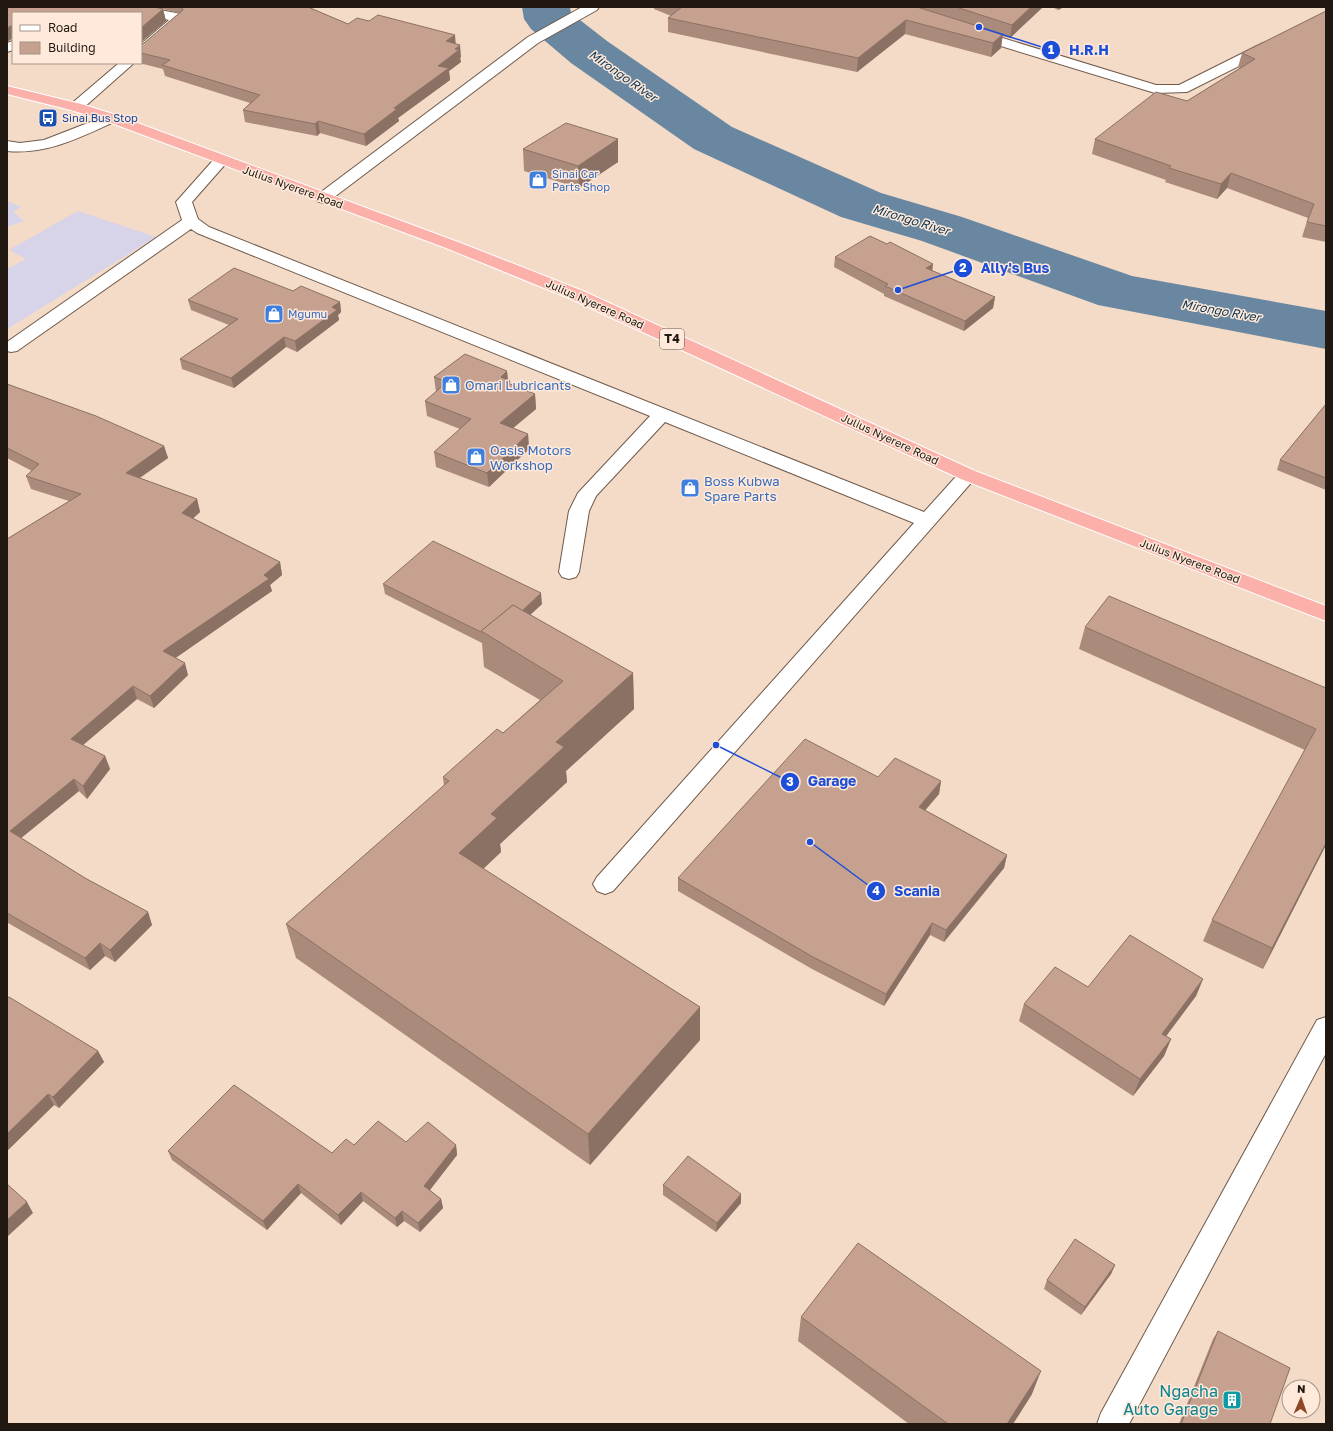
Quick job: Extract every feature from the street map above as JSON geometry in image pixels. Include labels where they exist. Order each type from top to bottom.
[{"type":"highway","name":"Julius Nyerere Road","points":[[7,90],[76,107],[111,118],[452,245],[577,295],[968,475],[1326,614]]},
{"type":"street","points":[[123,7],[176,17],[176,20],[142,50]]},
{"type":"street","points":[[323,198],[533,40],[592,7]]},
{"type":"street","points":[[959,29],[1155,89],[1170,90],[1182,89],[1278,40]]},
{"type":"street","points":[[76,107],[126,64]]},
{"type":"street","points":[[7,146],[16,148],[46,145],[111,118]]},
{"type":"street","points":[[221,160],[184,202],[191,221],[203,230],[927,520]]},
{"type":"street","points":[[10,347],[191,221]]},
{"type":"street","points":[[569,572],[579,510],[588,493],[662,414]]},
{"type":"street","points":[[605,884],[968,475]]},
{"type":"street","points":[[1112,1424],[1326,1028]]},
{"type":"shaded area","points":[[7,201],[21,207],[13,212],[24,221],[7,227]]},
{"type":"shaded area","points":[[78,211],[156,237],[7,329],[7,269],[26,259],[9,250]]},
{"type":"building","points":[[7,7],[154,7],[163,9],[142,27],[142,12],[12,12],[12,26],[7,28]]},
{"type":"building","points":[[182,7],[308,7],[348,24],[357,18],[369,21],[378,15],[455,35],[446,41],[460,45],[455,49],[459,50],[438,66],[449,68],[394,108],[397,109],[364,134],[318,121],[315,124],[243,110],[260,95],[162,65],[170,60],[142,53],[142,44],[183,10]]},
{"type":"building","points":[[682,7],[917,7],[1003,34],[993,43],[906,20],[858,58],[668,18]]},
{"type":"building","points":[[956,7],[1031,7],[1012,25]]},
{"type":"building","points":[[1326,11],[1326,226],[1307,222],[1314,204],[1231,173],[1221,184],[1169,168],[1171,166],[1095,139],[1156,92],[1187,101],[1255,59],[1242,53]]},
{"type":"building","points":[[566,123],[618,139],[578,166],[523,149]]},
{"type":"building","points":[[870,236],[887,244],[890,242],[933,264],[926,268],[995,297],[965,321],[885,286],[888,284],[835,257]]},
{"type":"building","points":[[234,268],[293,291],[301,286],[340,302],[332,307],[337,310],[295,341],[284,337],[231,378],[180,359],[238,319],[188,300]]},
{"type":"building","points":[[465,354],[507,371],[501,377],[510,381],[507,383],[535,394],[500,423],[528,434],[487,473],[434,452],[471,419],[425,401],[447,382],[434,377]]},
{"type":"building","points":[[7,384],[96,416],[164,446],[126,473],[197,499],[182,513],[280,562],[264,575],[269,579],[163,651],[185,663],[150,696],[133,686],[71,739],[105,756],[83,786],[74,779],[10,831],[85,878],[148,912],[110,950],[100,943],[85,958],[7,913],[7,539],[81,494],[26,476],[39,464],[7,448]]},
{"type":"building","points":[[1326,404],[1326,478],[1280,460]]},
{"type":"building","points":[[433,541],[541,593],[522,611],[513,605],[481,632],[383,584]]},
{"type":"building","points":[[1109,596],[1326,688],[1326,843],[1272,948],[1212,920],[1316,729],[1085,627]]},
{"type":"building","points":[[513,605],[633,673],[556,742],[564,747],[491,814],[497,818],[459,853],[700,1007],[588,1134],[286,924],[449,781],[443,777],[497,729],[503,733],[563,681],[481,631]]},
{"type":"building","points":[[805,739],[878,777],[895,758],[941,781],[919,807],[1007,855],[946,930],[932,923],[886,994],[813,957],[678,878]]},
{"type":"building","points":[[1130,935],[1203,979],[1162,1034],[1171,1039],[1140,1079],[1024,1004],[1055,967],[1088,987]]},
{"type":"building","points":[[9,997],[98,1051],[53,1097],[48,1094],[7,1134],[7,998]]},
{"type":"building","points":[[234,1085],[332,1153],[346,1139],[354,1145],[378,1121],[406,1142],[428,1122],[456,1145],[424,1186],[441,1199],[418,1223],[402,1211],[395,1218],[361,1192],[338,1215],[298,1184],[263,1221],[168,1151]]},
{"type":"building","points":[[688,1156],[741,1194],[717,1223],[663,1185]]},
{"type":"building","points":[[7,1184],[27,1202],[7,1220]]},
{"type":"building","points":[[1075,1239],[1115,1265],[1085,1307],[1047,1280]]},
{"type":"building","points":[[858,1243],[1041,1371],[1007,1424],[948,1424],[801,1317]]},
{"type":"building","name":"Ngacha Auto Garage","points":[[1218,1331],[1290,1368],[1286,1379],[1281,1379],[1281,1393],[1270,1424],[1181,1424]]},
{"type":"waterway","name":"Mirongo River","points":[[546,7],[548,19],[589,52],[713,138],[861,205],[942,229],[1119,292],[1326,330]]},
{"type":"place","name":"H.R.H","points":[[979,27]]},
{"type":"place","name":"Sinai Bus Stop","points":[[48,118]]},
{"type":"place","name":"Sinai Car Parts Shop","points":[[538,180]]},
{"type":"place","name":"Ally's Bus","points":[[898,290]]},
{"type":"place","name":"Mgumu","points":[[274,314]]},
{"type":"place","name":"Omari Lubricants","points":[[451,385]]},
{"type":"place","name":"Oasis Motors Workshop","points":[[476,457]]},
{"type":"place","name":"Boss Kubwa Spare Parts","points":[[690,488]]},
{"type":"place","name":"Garage","points":[[716,745]]},
{"type":"place","name":"Scania","points":[[810,842]]},
{"type":"place","name":"Ngacha Auto Garage","points":[[1232,1400]]}]
